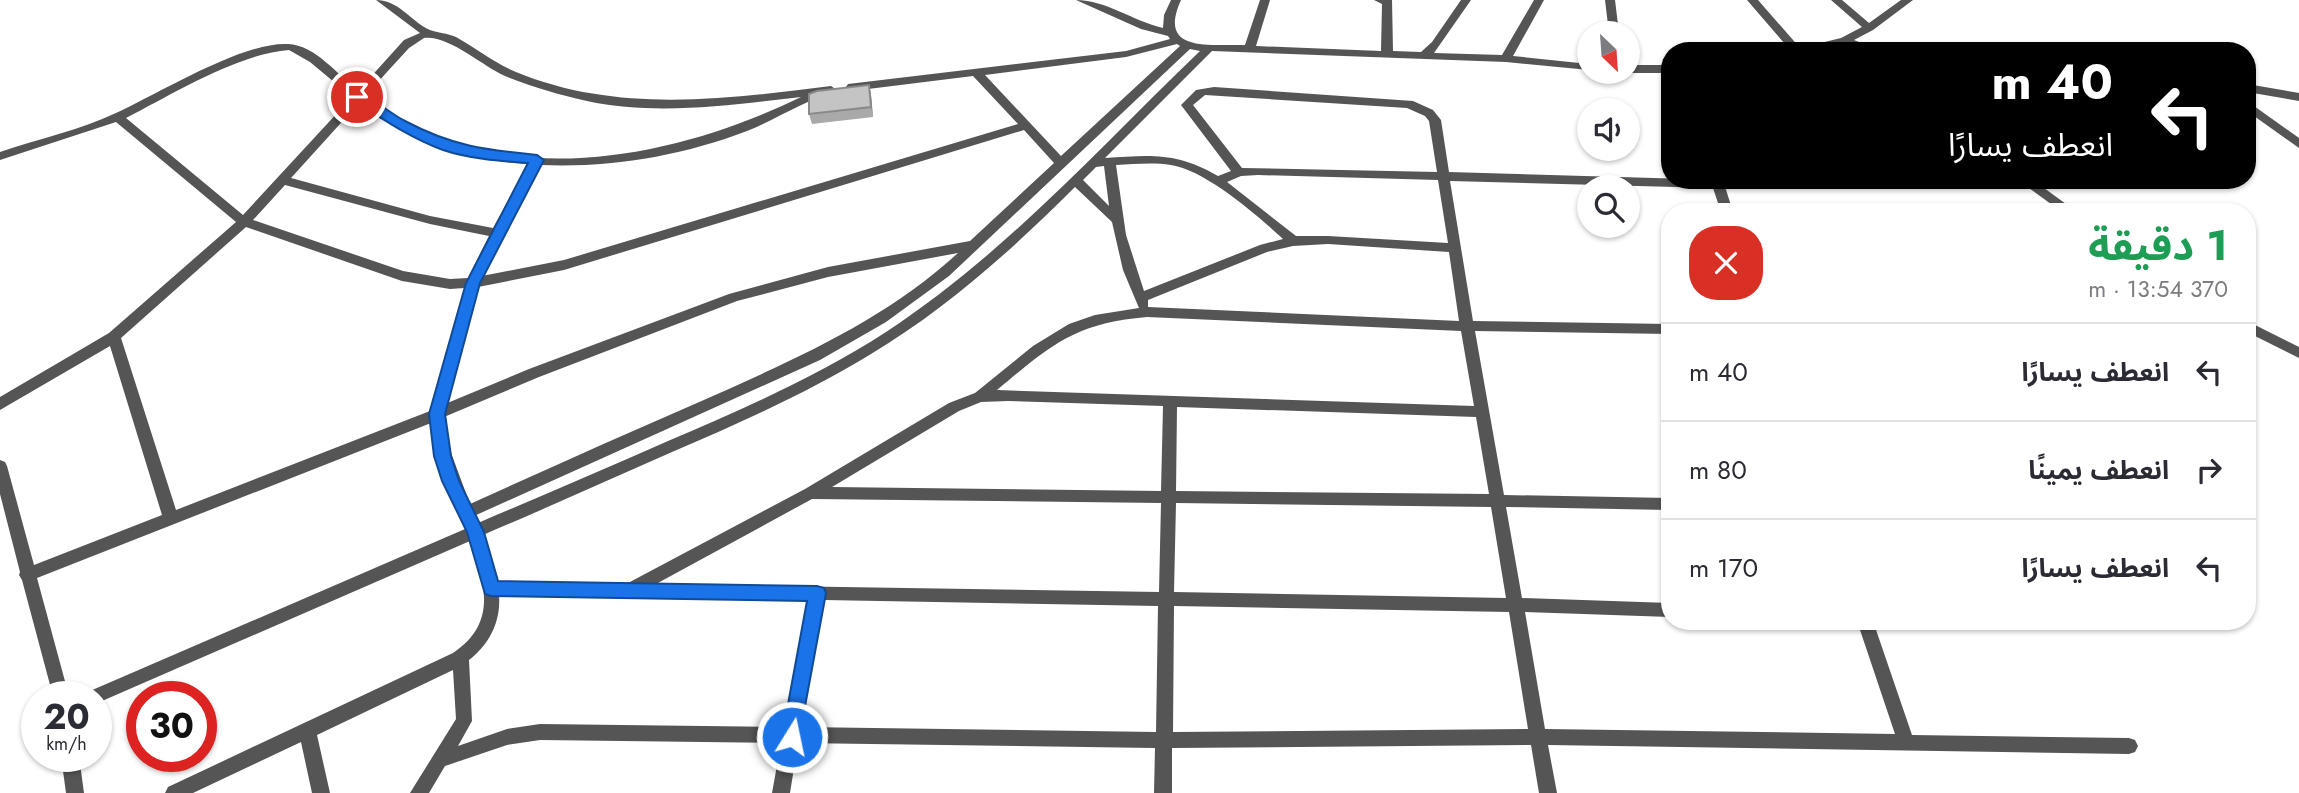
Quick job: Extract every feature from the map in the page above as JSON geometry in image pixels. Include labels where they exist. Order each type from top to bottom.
[{"type":"street","points":[[381,0],[429,34]]},
{"type":"street","points":[[1081,0],[1179,40],[1208,48],[1425,55],[1577,66]]},
{"type":"street","points":[[1176,0],[1168,23],[1179,40]]},
{"type":"street","points":[[1249,50],[1265,0]]},
{"type":"street","points":[[1379,0],[1398,1]]},
{"type":"street","points":[[1425,55],[1436,44],[1466,0]]},
{"type":"street","points":[[1506,59],[1539,0]]},
{"type":"street","points":[[1610,0],[1613,21]]},
{"type":"street","points":[[1752,0],[1790,42]]},
{"type":"street","points":[[1836,0],[1869,28]]},
{"type":"street","points":[[1836,42],[1869,28],[1908,0]]},
{"type":"street","points":[[1387,1],[1387,54]]},
{"type":"street","points":[[0,404],[114,337],[244,222],[409,41],[429,34],[441,35],[515,77],[567,93],[644,103],[685,103],[824,91],[1126,54],[1179,40]]},
{"type":"street","points":[[464,513],[814,356],[881,318],[944,273],[1060,162],[1179,40]]},
{"type":"street","points":[[1844,40],[1850,42]]},
{"type":"street","points":[[0,156],[118,117],[240,59],[278,46],[298,49],[357,97],[398,123],[447,146],[482,154],[537,160],[584,160],[691,143],[734,131],[824,91]]},
{"type":"street","points":[[112,689],[773,402],[852,360],[915,318],[999,251],[1208,48]]},
{"type":"street","points":[[1640,69],[1661,69]]},
{"type":"street","points":[[976,73],[1060,162]]},
{"type":"street","points":[[2256,90],[2299,97]]},
{"type":"street","points":[[1240,172],[1187,105],[1195,94],[1203,91],[1227,92],[1409,104],[1420,107],[1436,120],[1467,326],[1548,793]]},
{"type":"street","points":[[2256,112],[2299,144]]},
{"type":"street","points":[[118,117],[244,222],[402,276],[450,284],[473,283],[564,265],[1027,125]]},
{"type":"street","points":[[174,793],[438,670],[461,657],[486,632],[491,618],[491,588],[475,532],[464,513],[442,456],[437,414],[473,283],[537,160]]},
{"type":"street","points":[[1091,163],[1173,161],[1192,167],[1265,216],[1293,241]]},
{"type":"street","points":[[1110,162],[1115,219],[1125,258],[1147,312]]},
{"type":"street","points":[[1216,182],[1240,172],[1661,181]]},
{"type":"street","points":[[1074,179],[1115,219]]},
{"type":"street","points":[[282,180],[430,220],[499,234]]},
{"type":"street","points":[[2037,189],[2058,203]]},
{"type":"street","points":[[1141,298],[1264,248],[1293,241],[1328,240],[1456,248]]},
{"type":"street","points":[[27,575],[437,414],[534,373],[734,297],[828,272],[974,245]]},
{"type":"street","points":[[980,397],[1046,342],[1090,319],[1116,313],[1147,312],[1467,326],[1661,329]]},
{"type":"street","points":[[2256,331],[2299,353]]},
{"type":"street","points":[[114,337],[170,519]]},
{"type":"street","points":[[630,590],[810,493],[954,407],[980,397],[1007,395],[1483,412]]},
{"type":"street","points":[[1163,793],[1170,401]]},
{"type":"street","points":[[0,466],[27,575],[58,681]]},
{"type":"street","points":[[810,493],[1661,504]]},
{"type":"street","points":[[491,588],[1661,610]]},
{"type":"street","points":[[781,793],[817,593]]},
{"type":"street","points":[[1868,630],[1906,742]]},
{"type":"street","points":[[419,793],[443,759],[464,721],[461,657]]},
{"type":"street","points":[[307,730],[321,793]]},
{"type":"street","points":[[443,759],[507,737],[540,732],[1165,740],[1538,737],[2129,746]]},
{"type":"street","points":[[72,772],[75,793]]},
{"type":"building","points":[[869,85],[871,107],[809,114],[809,94]]},
{"type":"route","points":[[357,97],[398,123],[447,146],[482,154],[537,160],[473,283],[437,414],[442,456],[450,481],[475,532],[491,588],[817,593],[792,737]]}]
